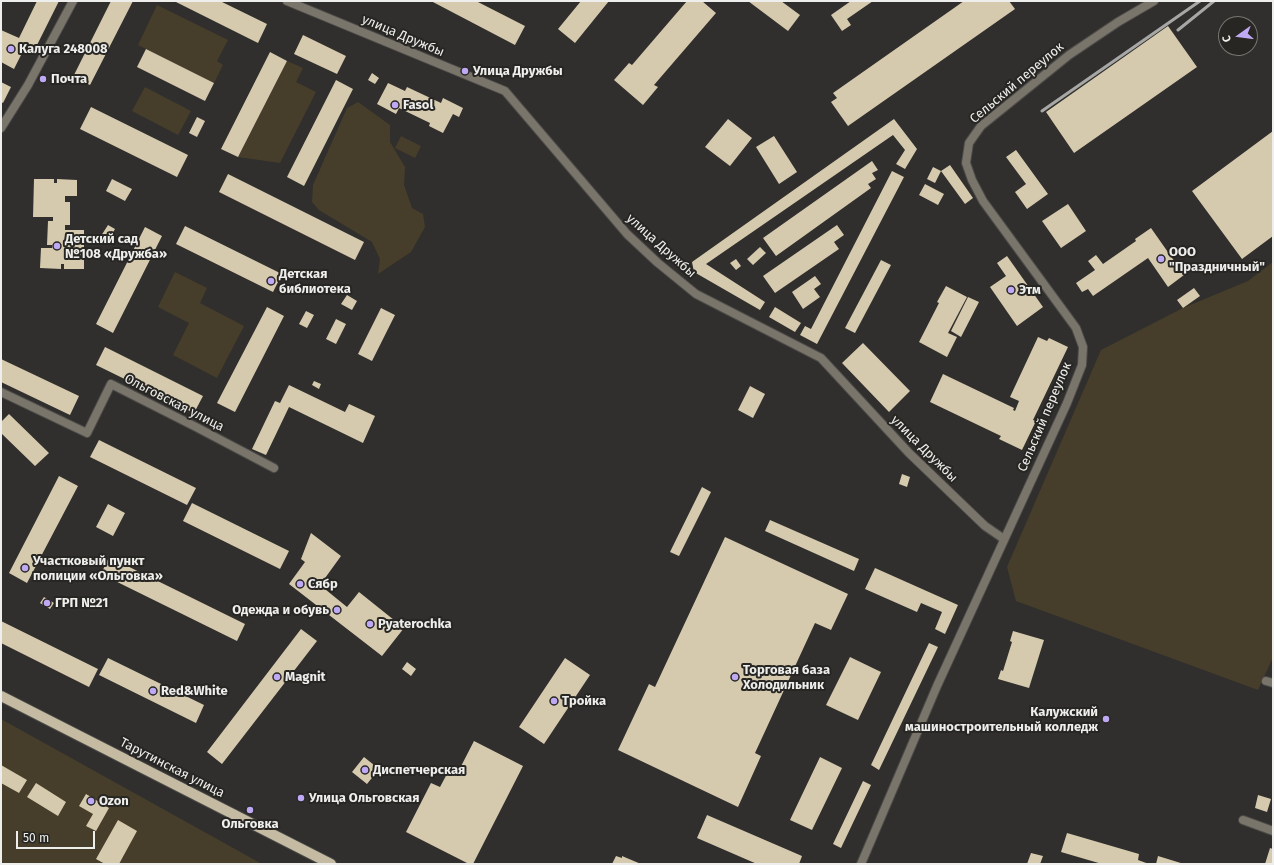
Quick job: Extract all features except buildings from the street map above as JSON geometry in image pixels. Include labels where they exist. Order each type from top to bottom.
[{"type":"main road","name":"Тарутинская улица","points":[[1,696],[331,864]]},
{"type":"street","points":[[2,125],[28,84],[73,1]]},
{"type":"street","name":"улица Дружбы","points":[[287,1],[505,91],[627,234],[658,262],[696,294],[821,358],[908,453],[985,526],[1004,539]]},
{"type":"street","name":"Сельский переулок","points":[[861,864],[937,686],[1067,403],[1082,365],[1083,348],[1076,328],[983,201],[972,180],[966,162],[969,143],[981,126],[1069,55],[1118,22],[1154,1]]},
{"type":"street","name":"Ольговская улица","points":[[1,392],[87,434],[111,384],[274,468]]},
{"type":"street","points":[[1243,820],[1273,831]]},
{"type":"shaded area","points":[[157,5],[228,40],[217,61],[223,65],[214,83],[138,45]]},
{"type":"shaded area","points":[[287,61],[303,68],[296,82],[316,92],[280,163],[238,157]]},
{"type":"shaded area","points":[[145,87],[191,111],[178,135],[132,111]]},
{"type":"shaded area","points":[[358,102],[390,125],[390,142],[405,167],[404,185],[412,208],[423,214],[425,227],[411,252],[378,274],[380,259],[372,242],[319,210],[312,202],[313,185],[347,108]]},
{"type":"shaded area","points":[[401,136],[421,146],[415,158],[395,148]]},
{"type":"shaded area","points":[[1273,262],[1273,657],[1258,690],[1016,601],[1007,567],[1101,350],[1183,308],[1248,281]]},
{"type":"shaded area","points":[[175,272],[207,288],[200,303],[244,326],[217,378],[173,355],[189,323],[158,307]]},
{"type":"shaded area","points":[[1,719],[262,864],[1,864]]},
{"type":"railway","points":[[1042,111],[1200,1]]},
{"type":"railway","points":[[1178,30],[1214,1]]},
{"type":"place","name":"Калуга 248008","points":[[11,49]]},
{"type":"place","name":"Улица Дружбы","points":[[465,71]]},
{"type":"place","name":"Почта","points":[[43,79]]},
{"type":"place","name":"Fasol","points":[[395,105]]},
{"type":"place","name":"Детский сад №108 «Дружба»","points":[[57,246]]},
{"type":"place","name":"ООО \"Праздничный\"","points":[[1161,259]]},
{"type":"place","name":"Детская библиотека","points":[[271,281]]},
{"type":"place","name":"Этм","points":[[1011,290]]},
{"type":"place","name":"Участковый пункт полиции «Ольговка»","points":[[25,568]]},
{"type":"place","name":"Сябр","points":[[300,584]]},
{"type":"place","name":"ГРП №21","points":[[47,603]]},
{"type":"place","name":"Одежда и обувь","points":[[337,610]]},
{"type":"place","name":"Pyaterochka","points":[[370,624]]},
{"type":"place","name":"Magnit","points":[[277,677]]},
{"type":"place","name":"Торговая база Холодильник","points":[[735,677]]},
{"type":"place","name":"Red&White","points":[[153,691]]},
{"type":"place","name":"Тройка","points":[[554,701]]},
{"type":"place","name":"Калужский машиностроительный колледж","points":[[1106,719]]},
{"type":"place","name":"Диспетчерская","points":[[365,770]]},
{"type":"place","name":"Улица Ольговская","points":[[301,798]]},
{"type":"place","name":"Ozon","points":[[91,801]]},
{"type":"place","name":"Ольговка","points":[[250,810]]}]
